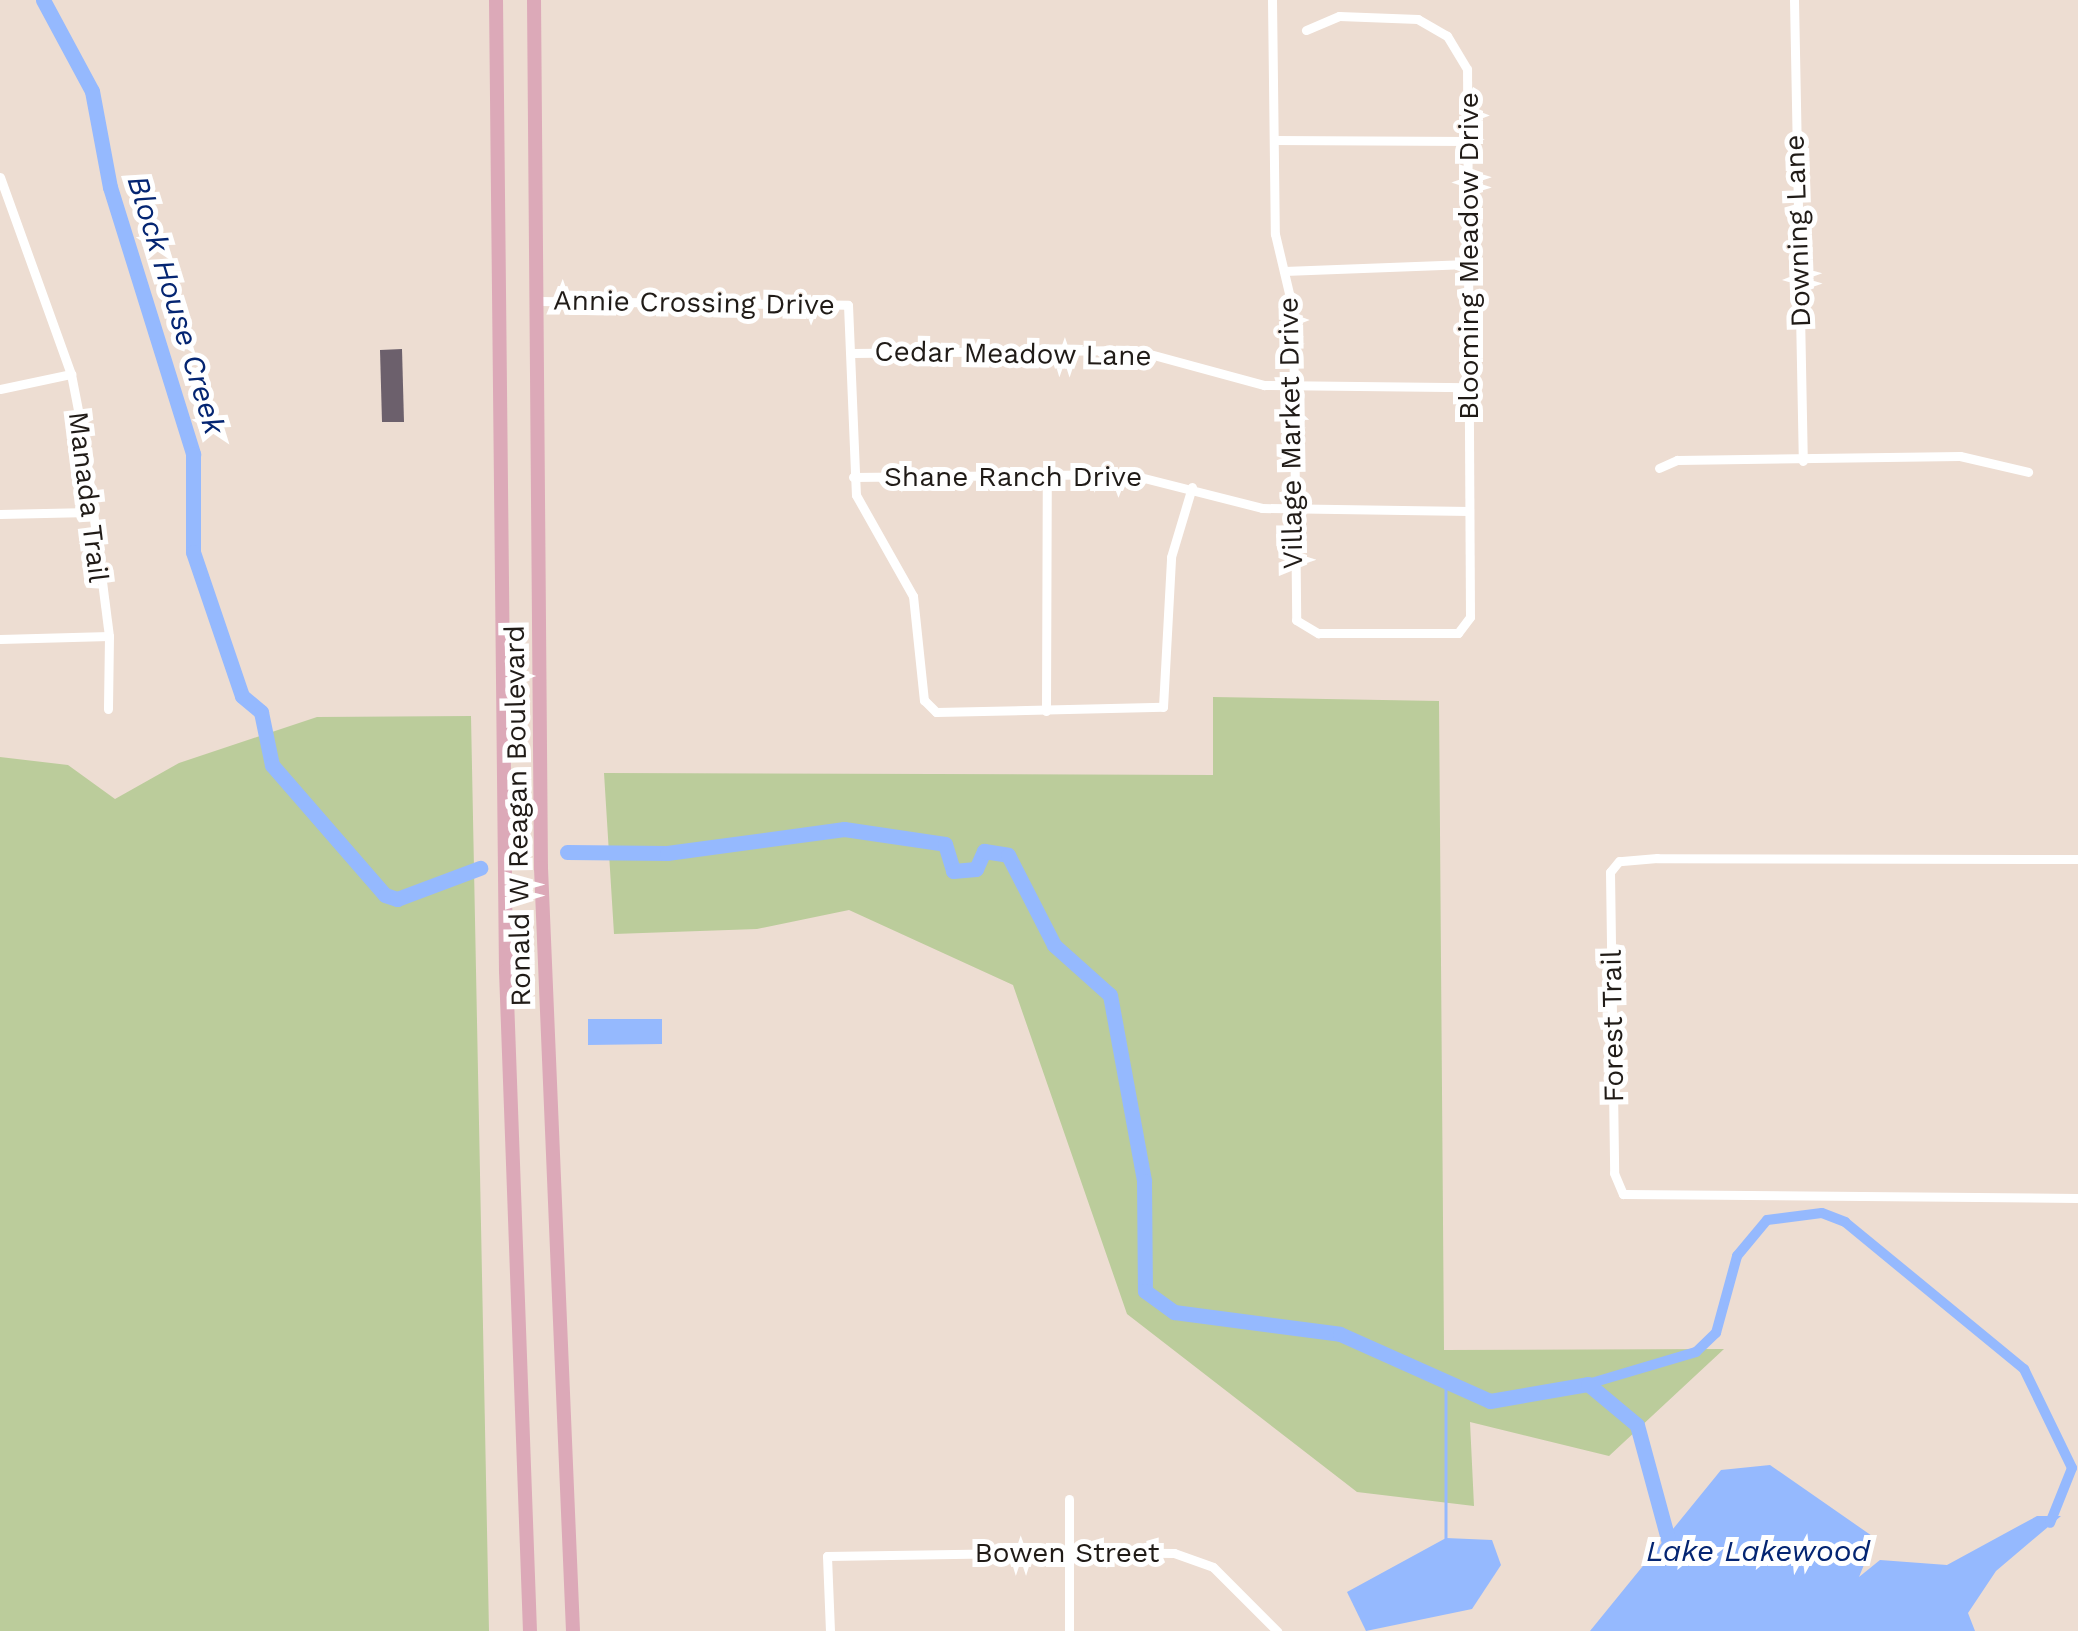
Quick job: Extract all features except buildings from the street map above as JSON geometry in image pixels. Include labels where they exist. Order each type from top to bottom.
[{"type":"main road","name":"Ronald W Reagan Boulevard","points":[[496,0],[506,971],[530,1631]]},
{"type":"main road","name":"Ronald W Reagan Boulevard","points":[[534,0],[543,940],[573,1631]]},
{"type":"street","name":"Village Market Drive","points":[[1272,0],[1274,140],[1294,386],[1294,509],[1300,627],[1465,630]]},
{"type":"street","name":"Downing Lane","points":[[1794,0],[1803,461]]},
{"type":"street","name":"Blooming Meadow Drive","points":[[1306,30],[1339,16],[1434,25],[1466,69],[1470,140],[1465,630]]},
{"type":"street","points":[[1274,140],[1470,140]]},
{"type":"street","name":"Manada Trail","points":[[0,177],[71,374],[110,636],[108,709]]},
{"type":"street","points":[[1284,270],[1468,264]]},
{"type":"street","name":"Annie Crossing Drive","points":[[539,301],[840,301],[851,315],[853,477],[862,512],[920,618],[928,708],[1046,711]]},
{"type":"street","name":"Cedar Meadow Lane","points":[[852,353],[1136,350],[1294,386],[1469,387]]},
{"type":"street","points":[[0,389],[71,374]]},
{"type":"street","points":[[1659,468],[1677,460],[1960,456],[2028,472]]},
{"type":"street","points":[[1047,474],[1046,711],[1164,707],[1171,557],[1192,487]]},
{"type":"street","name":"Shane Ranch Drive","points":[[853,477],[1150,476],[1294,509],[1469,511]]},
{"type":"street","points":[[0,514],[90,512]]},
{"type":"street","points":[[0,638],[110,636]]},
{"type":"street","name":"Forest Trail","points":[[2078,858],[1657,858],[1619,861],[1610,872],[1614,1172],[1623,1194],[2078,1198]]},
{"type":"street","points":[[1069,1498],[1069,1631]]},
{"type":"street","name":"Bowen Street","points":[[830,1631],[827,1556],[1069,1552],[1174,1552],[1213,1567],[1277,1631]]},
{"type":"green space","points":[[1213,697],[1439,701],[1444,1350],[1724,1349],[1609,1456],[1470,1422],[1474,1506],[1357,1492],[1127,1314],[1013,985],[849,910],[757,929],[614,934],[604,773],[1213,775]]},
{"type":"green space","points":[[471,716],[489,1631],[0,1631],[0,757],[68,765],[115,799],[179,763],[317,717]]},
{"type":"water","points":[[588,1019],[662,1019],[662,1044],[588,1045]]},
{"type":"water","name":"Lake Lakewood","points":[[1770,1465],[1875,1538],[1859,1577],[1880,1560],[1947,1565],[2037,1516],[2061,1516],[1996,1571],[1968,1613],[1975,1631],[1590,1631],[1721,1470]]},
{"type":"water","points":[[1446,1538],[1492,1540],[1501,1565],[1472,1609],[1366,1631],[1347,1592]]},
{"type":"waterway","name":"Block House Creek","points":[[43,0],[92,91],[110,187],[193,454],[193,552],[242,696],[261,712],[272,765],[385,895],[397,899],[480,868]]},
{"type":"waterway","name":"Block House Creek","points":[[567,852],[667,853],[844,829],[945,844],[953,871],[976,869],[984,851],[1008,855],[1054,945],[1110,995],[1144,1181],[1145,1291],[1174,1312],[1340,1334],[1490,1401],[1588,1384],[1637,1425],[1671,1550]]},
{"type":"waterway","points":[[1588,1384],[1696,1352],[1716,1333],[1737,1256],[1767,1220],[1822,1213],[1845,1222],[2024,1369],[2072,1468],[2050,1523]]},
{"type":"waterway","points":[[1446,1386],[1446,1538]]}]
